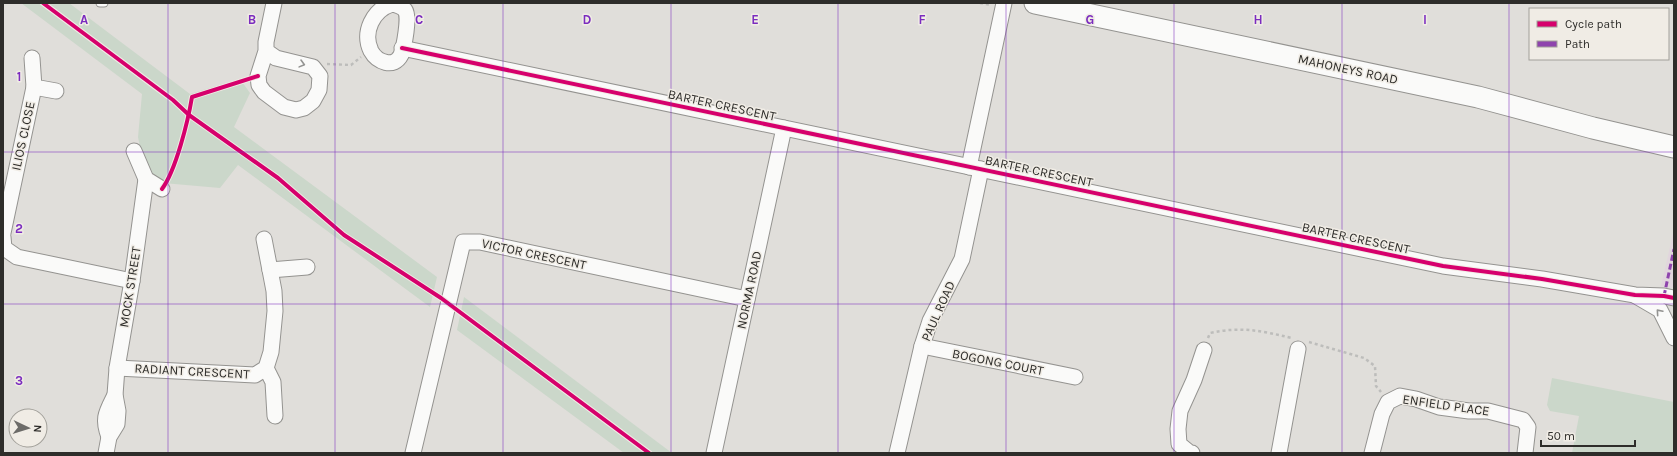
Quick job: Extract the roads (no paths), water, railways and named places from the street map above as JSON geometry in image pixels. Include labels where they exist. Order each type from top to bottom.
[{"type":"main road","name":"MAHONEYS ROAD","points":[[1035,3],[1478,97],[1593,128],[1669,144]]},
{"type":"street","points":[[266,51],[276,58],[313,67],[320,76],[319,90],[313,101],[304,108],[296,110],[284,107],[264,92],[259,85],[258,76],[266,51],[266,42],[274,3]]},
{"type":"street","points":[[392,4],[400,6],[406,11],[408,20],[402,48],[400,55],[396,60],[390,63],[383,62],[377,58],[371,50],[368,36],[370,23],[376,13],[383,7],[392,4]]},
{"type":"street","name":"PAUL ROAD","points":[[897,453],[922,346],[930,321],[962,259],[998,4]]},
{"type":"street","name":"BARTER CRESCENT","points":[[402,48],[1443,266],[1542,279],[1635,295],[1664,296],[1674,298]]},
{"type":"street","name":"ILIOS CLOSE","points":[[32,58],[34,87],[3,242],[17,256],[132,281]]},
{"type":"street","name":"ILIOS CLOSE","points":[[34,87],[56,92]]},
{"type":"street","name":"NORMA ROAD","points":[[714,453],[784,128]]},
{"type":"street","points":[[134,151],[146,179],[162,189]]},
{"type":"street","name":"MOCK STREET","points":[[106,453],[109,437],[104,424],[107,410],[115,395],[117,368],[132,281],[146,179]]},
{"type":"street","name":"RADIANT CRESCENT","points":[[117,368],[256,375],[266,368],[271,352],[276,311],[274,291],[264,239]]},
{"type":"street","name":"VICTOR CRESCENT","points":[[413,453],[463,242],[480,242],[746,299]]},
{"type":"street","points":[[270,270],[307,267]]},
{"type":"street","name":"BARTER CRESCENT","points":[[1635,295],[1660,310],[1674,338]]},
{"type":"street","name":"BOGONG COURT","points":[[922,346],[1075,377]]},
{"type":"street","points":[[1279,453],[1298,349]]},
{"type":"street","points":[[1192,453],[1179,444],[1178,429],[1180,411],[1194,380],[1204,350]]},
{"type":"street","name":"RADIANT CRESCENT","points":[[266,368],[273,382],[275,416]]},
{"type":"street","name":"ENFIELD PLACE","points":[[1372,453],[1382,414],[1388,402],[1400,396],[1416,399],[1439,407],[1469,411],[1488,411],[1523,420],[1528,427],[1525,453]]}]
